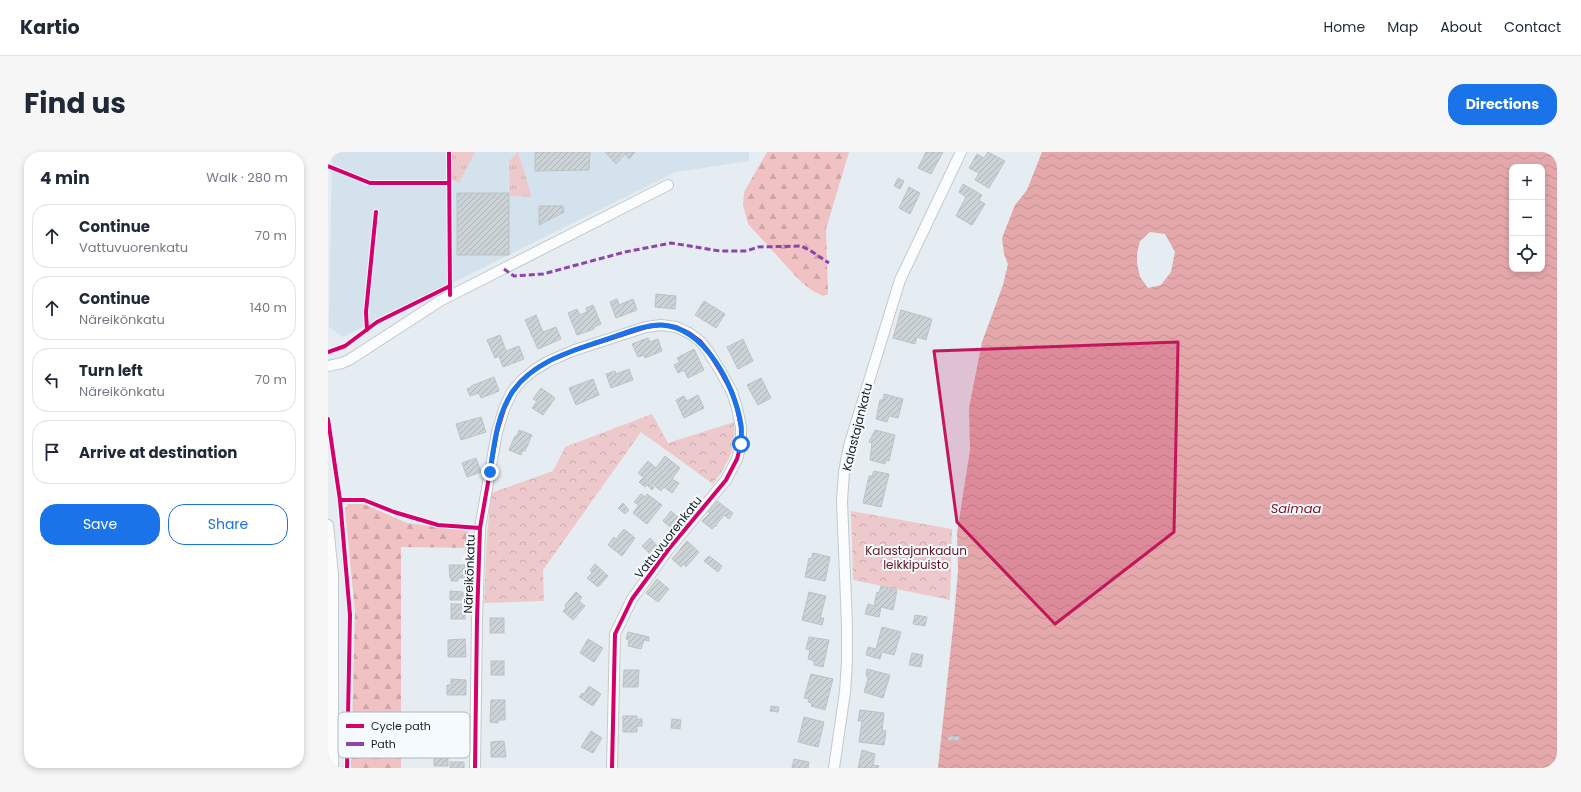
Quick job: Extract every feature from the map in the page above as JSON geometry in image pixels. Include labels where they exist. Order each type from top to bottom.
[{"type":"street","name":"Kalastajankatu","points":[[834,768],[839,743],[847,661],[848,558],[842,501],[844,472],[858,414],[900,280],[961,152]]},
{"type":"street","points":[[328,366],[349,360],[440,301],[668,186]]},
{"type":"street","name":"Näreikönkatu","points":[[475,768],[480,528],[497,432],[504,409],[512,392],[521,381],[534,370],[549,361],[575,350],[646,327],[661,325],[676,327],[694,337],[708,351]]},
{"type":"street","name":"Vattuvuorenkatu","points":[[612,768],[615,634],[632,599],[668,550],[726,480],[737,459],[741,444],[741,427],[734,397],[708,351]]},
{"type":"street","points":[[328,525],[333,575],[333,768]]},
{"type":"highlighted area","points":[[1178,342],[1174,532],[1055,624],[957,522],[934,351]]},
{"type":"shaded area","points":[[332,152],[749,152],[749,161],[676,172],[343,337],[329,327]]},
{"type":"green space","points":[[452,152],[475,152],[459,183],[452,180]]},
{"type":"green space","points":[[518,152],[531,194],[530,197],[510,196],[509,161]]},
{"type":"green space","points":[[767,152],[849,152],[826,229],[828,294],[823,296],[801,282],[748,224],[743,205],[744,192]]},
{"type":"green space","points":[[652,414],[668,443],[734,422],[735,431],[733,448],[723,470],[713,484],[641,432],[543,570],[544,601],[484,603],[487,535],[491,493],[553,471],[565,447]]},
{"type":"green space","points":[[348,504],[364,504],[407,523],[467,531],[474,537],[477,548],[401,547],[401,712],[352,712],[355,612],[345,509]]},
{"type":"green space","name":"Kalastajankadun leikkipuisto","points":[[851,511],[952,529],[950,600],[853,580]]},
{"type":"green space","points":[[351,758],[401,758],[401,768],[351,768]]},
{"type":"water","name":"Saimaa","points":[[1042,152],[1557,152],[1557,768],[938,768],[958,570],[957,533],[970,450],[969,408],[982,342],[1003,285],[1008,264],[1004,254],[1002,238],[1015,205],[1027,190]],"holes":[[[1150,232],[1165,234],[1175,252],[1171,272],[1161,285],[1148,288],[1140,277],[1137,263],[1137,253],[1140,241]]]},
{"type":"building","points":[[535,152],[590,152],[589,170],[535,171]]},
{"type":"building","points":[[605,152],[635,152],[629,159],[625,154],[616,164]]},
{"type":"building","points":[[926,152],[943,152],[931,174],[918,168]]},
{"type":"building","points":[[988,152],[1005,161],[989,188],[975,180],[979,173],[969,168],[977,154],[984,158]]},
{"type":"building","points":[[898,178],[904,181],[900,189],[894,186]]},
{"type":"building","points":[[963,184],[982,195],[979,200],[985,204],[972,225],[956,216],[966,197],[959,192]]},
{"type":"building","points":[[909,187],[920,193],[910,214],[899,208]]},
{"type":"building","points":[[457,193],[509,193],[509,255],[457,255]]},
{"type":"building","points":[[539,206],[563,206],[564,212],[539,225]]},
{"type":"building","points":[[656,294],[676,296],[675,309],[655,307]]},
{"type":"building","points":[[617,299],[619,305],[633,299],[637,310],[616,318],[610,302]]},
{"type":"building","points":[[704,301],[725,314],[716,328],[695,315]]},
{"type":"building","points":[[593,305],[601,324],[594,327],[594,329],[577,335],[568,313],[577,309],[580,315],[587,312],[586,308]]},
{"type":"building","points":[[901,310],[932,319],[926,340],[917,337],[915,344],[893,338]]},
{"type":"building","points":[[536,315],[543,332],[556,327],[561,339],[538,349],[525,320]]},
{"type":"building","points":[[500,335],[506,351],[519,346],[524,359],[503,367],[499,356],[495,358],[487,340]]},
{"type":"building","points":[[648,338],[650,342],[658,339],[662,351],[645,358],[644,355],[638,357],[632,344]]},
{"type":"building","points":[[743,339],[753,361],[738,369],[727,347]]},
{"type":"building","points":[[694,349],[704,370],[688,378],[684,370],[678,373],[674,365],[680,362],[677,358]]},
{"type":"building","points":[[629,369],[633,380],[611,388],[606,374],[615,371],[616,374]]},
{"type":"building","points":[[494,377],[499,391],[481,398],[479,393],[470,396],[467,389]]},
{"type":"building","points":[[761,378],[771,398],[758,405],[747,385]]},
{"type":"building","points":[[593,379],[599,395],[576,405],[569,388]]},
{"type":"building","points":[[541,388],[555,398],[543,415],[532,408],[537,401],[533,399]]},
{"type":"building","points":[[884,394],[903,399],[898,418],[889,416],[887,422],[876,419],[880,400],[883,400]]},
{"type":"building","points":[[698,395],[704,408],[684,418],[676,400],[684,396],[687,401]]},
{"type":"building","points":[[481,417],[486,432],[461,440],[456,424]]},
{"type":"building","points":[[519,430],[532,435],[525,451],[523,450],[521,455],[509,450]]},
{"type":"building","points":[[875,430],[895,435],[889,461],[886,460],[885,464],[870,460],[872,443],[869,442]]},
{"type":"building","points":[[665,456],[680,468],[672,479],[679,483],[672,493],[664,487],[661,491],[638,473],[648,461],[656,468]]},
{"type":"building","points":[[476,458],[481,472],[467,477],[462,463]]},
{"type":"building","points":[[874,471],[889,474],[881,507],[863,503],[869,476],[872,476]]},
{"type":"building","points":[[643,478],[654,488],[652,490],[647,485],[645,487],[639,482]]},
{"type":"building","points":[[641,494],[645,497],[647,494],[662,505],[647,524],[633,513],[639,505],[634,502]]},
{"type":"building","points":[[717,501],[733,513],[729,519],[724,515],[716,525],[717,526],[712,529],[702,521],[710,513],[708,512]]},
{"type":"building","points":[[623,503],[629,510],[625,514],[618,508]]},
{"type":"building","points":[[671,511],[679,518],[671,528],[663,521]]},
{"type":"building","points":[[624,529],[635,538],[622,556],[608,545],[614,537],[616,539]]},
{"type":"building","points":[[650,538],[659,548],[651,555],[642,546]]},
{"type":"building","points":[[687,541],[699,552],[686,567],[683,564],[681,567],[672,559]]},
{"type":"building","points":[[813,553],[830,557],[825,581],[805,577],[809,558],[811,559]]},
{"type":"building","points":[[709,556],[722,566],[718,572],[704,561]]},
{"type":"building","points":[[595,564],[608,576],[598,587],[587,578],[592,573],[590,570]]},
{"type":"building","points":[[449,565],[465,565],[465,578],[458,578],[458,581],[451,581]]},
{"type":"building","points":[[657,579],[669,589],[658,602],[646,593]]},
{"type":"building","points":[[881,586],[897,590],[893,610],[881,607],[879,617],[865,614],[868,604],[874,606],[877,592],[879,593]]},
{"type":"building","points":[[450,591],[463,592],[463,600],[450,600]]},
{"type":"building","points":[[576,592],[582,597],[579,601],[585,606],[573,620],[563,611],[566,608],[565,605]]},
{"type":"building","points":[[809,592],[826,596],[820,618],[824,618],[822,625],[802,620]]},
{"type":"building","points":[[451,604],[465,604],[465,619],[451,619]]},
{"type":"building","points":[[915,615],[927,617],[925,626],[913,624]]},
{"type":"building","points":[[490,618],[504,618],[504,633],[490,633]]},
{"type":"building","points":[[882,627],[901,632],[894,655],[882,652],[880,659],[866,655],[868,647],[876,649]]},
{"type":"building","points":[[628,632],[649,637],[649,641],[644,640],[641,649],[628,646],[629,640],[626,639]]},
{"type":"building","points":[[809,637],[829,640],[823,667],[814,665],[814,661],[808,659],[810,650],[806,649]]},
{"type":"building","points":[[465,639],[466,657],[448,657],[448,640]]},
{"type":"building","points":[[588,639],[603,648],[594,662],[580,653]]},
{"type":"building","points":[[912,653],[923,655],[921,667],[909,665]]},
{"type":"building","points":[[491,661],[504,661],[504,675],[491,675]]},
{"type":"building","points":[[867,669],[890,675],[883,698],[864,692],[868,679],[866,674]]},
{"type":"building","points":[[624,670],[639,670],[638,687],[623,687]]},
{"type":"building","points":[[811,674],[833,679],[825,710],[811,706],[812,703],[808,702],[809,699],[804,698]]},
{"type":"building","points":[[451,679],[466,680],[466,695],[447,695],[447,685],[451,685]]},
{"type":"building","points":[[589,686],[601,694],[593,706],[579,697],[582,693],[584,694]]},
{"type":"building","points":[[491,700],[505,700],[505,720],[498,720],[498,723],[490,722]]},
{"type":"building","points":[[771,706],[779,707],[778,712],[770,711]]},
{"type":"building","points":[[860,710],[884,713],[882,730],[886,731],[884,745],[859,742],[862,721],[858,721]]},
{"type":"building","points":[[623,716],[637,716],[637,719],[642,719],[642,726],[637,726],[637,732],[623,732]]},
{"type":"building","points":[[804,717],[824,722],[818,747],[798,742]]},
{"type":"building","points":[[672,719],[681,720],[680,729],[671,728]]},
{"type":"building","points":[[591,731],[602,738],[593,753],[581,747]]},
{"type":"building","points":[[948,736],[960,737],[960,740],[948,740]]},
{"type":"building","points":[[504,741],[506,757],[491,757],[491,742]]},
{"type":"building","points":[[862,750],[875,754],[873,765],[879,766],[878,768],[858,768]]},
{"type":"building","points":[[434,758],[448,758],[448,766],[434,766]]},
{"type":"building","points":[[794,759],[809,762],[808,768],[792,768]]},
{"type":"building","points":[[450,762],[464,762],[464,768],[450,768]]},
{"type":"marked path","points":[[504,269],[514,276],[543,274],[625,252],[671,243],[720,251],[747,251],[758,247],[801,246],[829,263]]},
{"type":"cycle path","points":[[449,152],[450,295]]},
{"type":"cycle path","points":[[328,166],[370,183],[449,183]]},
{"type":"cycle path","points":[[367,330],[366,312],[376,212]]},
{"type":"cycle path","points":[[328,352],[345,346],[377,322],[450,286]]},
{"type":"cycle path","points":[[475,768],[480,528],[497,432],[504,409],[512,392],[521,381],[534,370],[549,361],[575,350],[646,327],[661,325],[676,327],[689,333],[700,341],[708,351],[732,392],[741,427],[741,444],[737,459],[726,480],[668,550],[632,599],[615,634],[612,768]]},
{"type":"cycle path","points":[[328,419],[340,500],[350,615],[348,712]]},
{"type":"cycle path","points":[[340,500],[364,500],[394,512],[438,525],[480,528]]},
{"type":"cycle path","points":[[347,758],[347,768]]},
{"type":"route","points":[[490,472],[497,432],[504,409],[512,392],[521,381],[534,370],[549,361],[575,350],[646,327],[661,325],[676,327],[689,333],[708,351],[732,392],[741,427],[741,444]]}]
